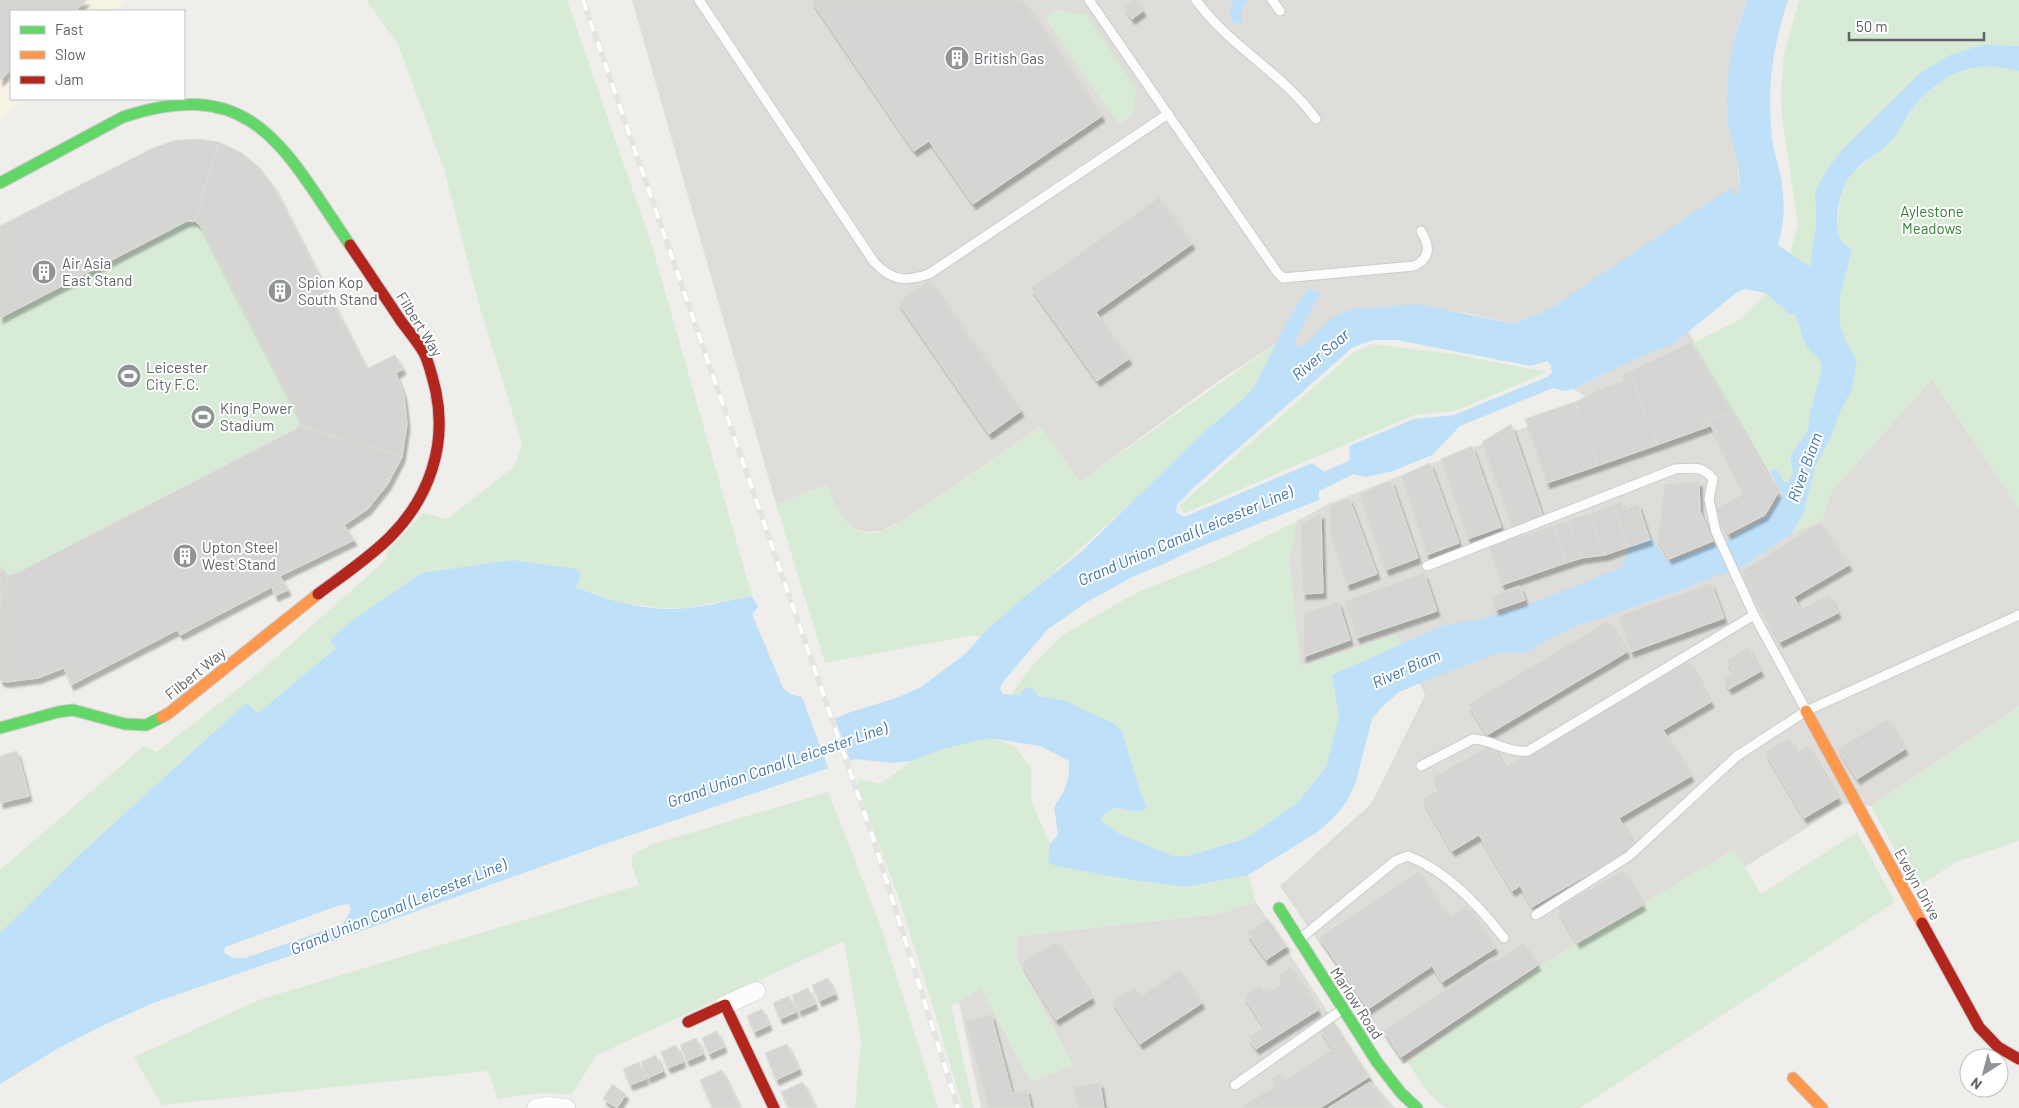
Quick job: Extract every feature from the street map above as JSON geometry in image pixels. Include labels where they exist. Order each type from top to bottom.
[{"type":"street","name":"Filbert Way","points":[[0,183],[137,112],[177,104],[193,103],[215,106],[246,117],[260,126],[283,148],[425,355],[436,388],[441,428],[435,465],[427,486],[416,505],[398,529],[169,713],[146,725],[125,724],[85,713],[66,711],[0,728]]},
{"type":"street","name":"Evelyn Drive","points":[[1806,711],[1979,1027],[1998,1047],[2019,1058]]},
{"type":"street","name":"Marlow Road","points":[[1279,908],[1377,1062],[1401,1093],[1417,1108]]},
{"type":"street","points":[[688,1022],[756,991]]},
{"type":"street","points":[[725,1005],[774,1108]]},
{"type":"street","points":[[1793,1078],[1822,1108]]},
{"type":"street","points":[[536,1108],[548,1106],[566,1108]]},
{"type":"lane","points":[[699,0],[874,262],[885,273],[899,278],[915,278],[929,274],[1168,114]]},
{"type":"lane","points":[[1090,0],[1277,272],[1283,278],[1414,266],[1421,262],[1426,255],[1428,247],[1421,231]]},
{"type":"lane","points":[[1209,0],[1198,3],[1230,37],[1304,102],[1316,119]]},
{"type":"lane","points":[[1272,0],[1280,11]]},
{"type":"lane","points":[[1427,566],[1675,469],[1694,467],[1706,470],[1713,480],[1709,499],[1716,532],[1754,615],[1806,711]]},
{"type":"lane","points":[[1421,766],[1473,739],[1483,739],[1517,752],[1528,751],[1754,615]]},
{"type":"lane","points":[[1536,915],[1629,856],[1737,756],[1806,711],[2019,615]]},
{"type":"lane","points":[[1298,940],[1395,861],[1408,856],[1422,862],[1454,886],[1482,910],[1504,938]]},
{"type":"lane","points":[[1235,1085],[1343,1009]]},
{"type":"shaded area","points":[[0,0],[126,0],[115,10],[10,10],[10,100],[21,100],[0,120]]},
{"type":"shaded area","points":[[632,0],[1231,0],[1230,4],[1242,21],[1242,8],[1250,0],[1747,0],[1736,30],[1728,79],[1739,190],[1735,198],[1730,189],[1551,308],[1515,324],[1467,313],[1398,306],[1347,310],[1330,319],[1308,342],[1298,347],[1294,343],[1319,293],[1308,288],[1293,311],[1277,343],[1218,381],[1080,482],[1040,427],[901,521],[882,531],[865,532],[856,529],[842,519],[827,485],[776,504]]},
{"type":"shaded area","points":[[1688,331],[1782,494],[1767,517],[1723,541],[1746,565],[1792,533],[1822,520],[1831,492],[1932,379],[2019,508],[2019,706],[1871,806],[1844,804],[1745,867],[1734,850],[1546,962],[1403,1065],[1280,886],[1371,804],[1425,695],[1396,634],[1300,666],[1289,560],[1297,521],[1330,503],[1593,401],[1573,389],[1633,360],[1673,344]]},
{"type":"shaded area","points":[[1256,902],[1374,1083],[1395,1108],[981,1108],[959,1002],[981,988],[1031,1082],[1073,1065],[1018,962],[1018,936],[1218,914]]},
{"type":"green space","points":[[366,0],[567,0],[652,246],[752,596],[685,608],[661,608],[622,603],[583,590],[512,560],[452,570],[375,606],[350,622],[336,648],[258,713],[246,703],[79,855],[0,933],[0,870],[144,746],[157,752],[262,670],[388,558],[385,554],[423,513],[447,519],[515,466],[522,444],[478,301],[444,169],[397,42]]},
{"type":"green space","points":[[1799,0],[2019,0],[2019,46],[1983,45],[1919,74],[1840,152],[1824,174],[1815,192],[1816,224],[1810,267],[1790,254],[1798,225],[1782,117],[1781,95],[1784,54]]},
{"type":"green space","points":[[1056,10],[1087,15],[1136,89],[1133,115],[1119,125],[1045,18]]},
{"type":"green space","name":"Aylestone Meadows","points":[[1971,67],[2005,67],[2019,71],[2019,508],[1932,379],[1831,492],[1822,520],[1792,533],[1804,512],[1815,467],[1831,437],[1840,412],[1852,389],[1857,360],[1845,340],[1840,324],[1840,296],[1851,252],[1840,239],[1837,229],[1841,193],[1850,175],[1890,142],[1917,103],[1942,79]]},
{"type":"green space","name":"King Power Stadium","points":[[197,139],[222,145],[241,154],[258,168],[274,187],[367,368],[395,355],[403,369],[396,373],[404,398],[407,418],[404,449],[396,472],[376,502],[344,525],[354,540],[281,576],[288,590],[275,596],[272,587],[180,635],[176,630],[71,685],[63,668],[25,681],[0,680],[0,226],[152,149],[173,141]]},
{"type":"green space","points":[[1766,293],[1789,314],[1794,314],[1806,345],[1817,357],[1822,367],[1810,413],[1808,430],[1790,456],[1793,474],[1788,482],[1784,482],[1781,475],[1775,469],[1770,472],[1691,344],[1739,320]]},
{"type":"green space","points":[[1277,343],[1254,387],[1244,398],[1203,433],[1151,485],[982,637],[974,635],[825,663],[776,504],[827,485],[840,512],[852,527],[869,533],[880,532],[901,521],[1041,427],[1080,482]]},
{"type":"green space","points":[[1372,344],[1453,354],[1547,372],[1455,411],[1414,415],[1185,513],[1181,510],[1180,505],[1354,352]]},
{"type":"green space","points":[[1297,521],[1289,560],[1300,666],[1396,634],[1401,644],[1333,675],[1339,716],[1326,767],[1298,802],[1253,834],[1244,839],[1188,856],[1173,856],[1118,833],[1101,821],[1102,816],[1112,809],[1136,812],[1147,808],[1122,731],[1113,723],[1064,700],[1038,696],[1035,693],[1011,695],[1031,667],[1063,635],[1134,594],[1219,560]]},
{"type":"green space","points":[[2019,706],[2019,841],[1956,862],[1916,888],[1871,806]]},
{"type":"green space","points":[[996,739],[1014,746],[1031,767],[1031,801],[1050,844],[1048,862],[1133,880],[1186,887],[1248,875],[1256,902],[1218,914],[1018,936],[1018,962],[1073,1065],[1031,1082],[981,988],[951,1005],[974,1108],[963,1108],[898,896],[858,789],[858,779],[879,784],[912,761],[931,752],[964,743]]},
{"type":"green space","points":[[828,792],[881,927],[938,1108],[855,1108],[861,1041],[844,941],[597,1055],[571,1095],[551,1093],[498,1099],[488,1071],[162,1105],[134,1057],[259,1000],[639,885],[631,864],[633,855],[650,845]]},
{"type":"green space","points":[[1857,832],[1895,902],[1580,1108],[1446,1108],[1429,1094],[1407,1062],[1546,962],[1734,849],[1761,894]]},
{"type":"water","points":[[1231,0],[1250,0],[1242,8],[1242,22],[1231,23]]},
{"type":"water","points":[[1747,0],[1788,0],[1778,35],[1772,69],[1770,103],[1772,139],[1781,178],[1783,200],[1783,222],[1778,245],[1810,267],[1816,224],[1815,192],[1824,174],[1840,152],[1919,74],[1950,55],[1983,45],[2019,46],[2019,71],[2004,68],[1976,68],[1963,70],[1939,83],[1917,103],[1889,143],[1864,162],[1847,180],[1839,204],[1837,222],[1841,240],[1852,250],[1840,296],[1840,324],[1845,340],[1857,360],[1852,389],[1840,412],[1831,437],[1815,467],[1804,512],[1792,533],[1746,565],[1640,605],[1576,626],[1546,640],[1526,653],[1500,653],[1399,692],[1372,719],[1356,782],[1347,801],[1337,814],[1319,831],[1248,875],[1186,887],[1133,880],[1056,866],[1048,862],[1050,844],[1058,834],[1054,807],[1066,785],[1069,761],[1040,746],[996,739],[980,740],[942,749],[912,761],[893,763],[855,759],[602,845],[153,1003],[57,1049],[0,1084],[0,933],[79,855],[246,703],[258,713],[336,648],[330,640],[350,622],[422,573],[512,560],[576,569],[581,575],[576,587],[630,605],[659,609],[687,608],[752,596],[758,607],[752,614],[783,688],[790,694],[802,697],[815,727],[848,713],[896,698],[921,687],[964,655],[987,630],[1022,599],[1082,551],[1203,433],[1244,398],[1254,387],[1293,311],[1308,288],[1320,293],[1294,343],[1298,347],[1308,342],[1330,319],[1347,310],[1418,304],[1515,324],[1551,308],[1730,188],[1736,197],[1739,177],[1728,124],[1727,93],[1732,49]],"holes":[[[1745,289],[1766,293],[1789,314],[1794,314],[1806,345],[1817,357],[1822,367],[1810,413],[1808,430],[1790,456],[1793,474],[1788,482],[1784,482],[1775,468],[1770,472],[1782,494],[1767,517],[1723,541],[1667,562],[1653,538],[1629,546],[1622,567],[1538,601],[1478,620],[1444,625],[1332,675],[1339,716],[1326,767],[1298,802],[1244,839],[1188,856],[1173,856],[1118,833],[1101,821],[1102,816],[1117,808],[1135,811],[1147,808],[1122,731],[1113,723],[1064,700],[1038,696],[1031,687],[1025,688],[1020,695],[1003,694],[1000,689],[1002,683],[1048,629],[1087,602],[1134,576],[1197,548],[1319,500],[1319,491],[1353,474],[1366,477],[1393,471],[1432,455],[1460,426],[1553,388],[1565,391],[1573,389],[1633,360],[1673,344],[1736,293]],[[1373,340],[1396,340],[1531,366],[1547,361],[1551,365],[1552,373],[1547,377],[1454,415],[1414,419],[1349,446],[1350,460],[1324,472],[1312,463],[1184,517],[1176,512],[1177,505],[1192,489],[1353,347]],[[349,904],[351,910],[343,924],[245,958],[231,957],[224,952],[225,947],[337,906]]]},
{"type":"pier","points":[[801,694],[804,695],[817,724],[834,716],[851,763],[829,771]]},
{"type":"building","points":[[0,0],[87,0],[76,10],[10,10],[10,71],[0,81]]},
{"type":"building","name":"British Gas","points":[[811,0],[1023,0],[1102,116],[973,204],[929,141],[914,151]]},
{"type":"building","points":[[1133,0],[1136,0],[1143,11],[1132,19],[1124,7]]},
{"type":"building","name":"Air Asia East Stand","points":[[197,139],[219,142],[195,221],[187,221],[0,318],[0,226],[151,149],[173,141]]},
{"type":"building","name":"Spion Kop South Stand","points":[[219,142],[242,153],[260,168],[274,187],[367,369],[395,355],[403,369],[396,373],[404,396],[407,424],[402,457],[299,425],[299,418],[201,227],[195,221]]},
{"type":"building","points":[[1159,197],[1192,244],[1096,312],[1129,359],[1097,381],[1031,288]]},
{"type":"building","points":[[930,280],[1021,411],[989,434],[898,302]]},
{"type":"building","points":[[1691,342],[1732,411],[1708,420],[1710,426],[1657,445],[1630,371]]},
{"type":"building","points":[[1630,371],[1657,445],[1597,466],[1575,402],[1602,388],[1623,381],[1621,375]]},
{"type":"building","points":[[1575,402],[1597,466],[1547,483],[1525,419]]},
{"type":"building","points":[[1732,411],[1778,493],[1765,515],[1728,534],[1715,509],[1745,493],[1708,420]]},
{"type":"building","points":[[1511,424],[1543,517],[1512,527],[1482,442]]},
{"type":"building","name":"Upton Steel West Stand","points":[[299,425],[402,457],[388,484],[368,509],[344,525],[354,540],[280,576],[288,590],[275,596],[272,587],[180,635],[177,630],[71,685],[64,668],[38,678],[6,682],[0,680],[0,601],[8,575],[17,573],[296,429]]},
{"type":"building","points":[[1472,446],[1501,527],[1468,539],[1441,459]]},
{"type":"building","points":[[1430,463],[1459,543],[1427,555],[1401,476]]},
{"type":"building","points":[[1391,480],[1418,558],[1386,570],[1359,494]]},
{"type":"building","points":[[1699,481],[1700,511],[1713,541],[1669,559],[1657,538],[1665,484]]},
{"type":"building","points":[[1349,498],[1377,574],[1347,585],[1330,532],[1329,506]]},
{"type":"building","points":[[1622,502],[1624,509],[1638,504],[1650,540],[1628,547],[1613,505]]},
{"type":"building","points":[[1613,505],[1628,547],[1605,555],[1590,513]]},
{"type":"building","points":[[1321,513],[1323,593],[1303,594],[1300,524]]},
{"type":"building","points":[[1590,513],[1605,555],[1582,558],[1569,520]]},
{"type":"building","points":[[1569,520],[1582,558],[1566,563],[1553,525]]},
{"type":"building","points":[[1820,522],[1849,565],[1794,597],[1800,609],[1829,595],[1838,613],[1780,642],[1742,571]]},
{"type":"building","points":[[1553,525],[1566,563],[1502,585],[1489,547]]},
{"type":"building","points":[[0,565],[4,574],[8,575],[0,601]]},
{"type":"building","points":[[1424,573],[1437,611],[1357,638],[1344,601]]},
{"type":"building","points":[[1711,583],[1724,618],[1631,652],[1618,616]]},
{"type":"building","points":[[1520,586],[1525,600],[1496,610],[1491,596]]},
{"type":"building","points":[[1338,601],[1350,640],[1303,657],[1304,614]]},
{"type":"building","points":[[1608,621],[1627,652],[1487,735],[1468,704]]},
{"type":"building","points":[[1748,648],[1761,671],[1729,689],[1723,679],[1734,673],[1726,660]]},
{"type":"building","points":[[1688,661],[1711,702],[1663,730],[1691,776],[1619,818],[1635,847],[1532,907],[1520,886],[1512,891],[1479,835],[1452,851],[1422,799],[1440,789],[1433,777],[1492,744],[1505,767]]},
{"type":"building","points":[[1887,719],[1905,749],[1857,779],[1838,749]]},
{"type":"building","points":[[1789,738],[1797,752],[1808,746],[1838,798],[1804,818],[1765,752]]},
{"type":"building","points":[[17,751],[29,796],[0,803],[0,756]]},
{"type":"building","points":[[1623,870],[1643,905],[1577,943],[1557,908]]},
{"type":"building","points":[[1418,871],[1449,917],[1467,905],[1495,948],[1442,982],[1432,966],[1368,1009],[1319,937]]},
{"type":"building","points":[[1268,919],[1287,946],[1266,960],[1247,933]]},
{"type":"building","points":[[1057,941],[1092,998],[1056,1020],[1021,963]]},
{"type":"building","points":[[1523,943],[1538,965],[1401,1057],[1384,1031],[1492,958],[1495,962]]},
{"type":"building","points":[[1291,967],[1318,1010],[1256,1049],[1248,1037],[1264,1027],[1244,996],[1260,986],[1265,994],[1283,983],[1278,976]]},
{"type":"building","points":[[1180,970],[1202,1003],[1140,1044],[1112,1001],[1135,987],[1141,996]]},
{"type":"building","points":[[828,978],[835,994],[819,1001],[812,985]]},
{"type":"building","points":[[808,988],[815,1004],[799,1011],[792,995]]},
{"type":"building","points":[[789,996],[796,1012],[780,1019],[773,1003]]},
{"type":"building","points":[[762,1009],[769,1025],[754,1032],[747,1016]]},
{"type":"building","points":[[991,1014],[1012,1093],[1027,1089],[1031,1108],[984,1108],[988,1106],[965,1021]]},
{"type":"building","points":[[1333,1021],[1369,1077],[1320,1108],[1240,1108],[1275,1086],[1271,1080],[1281,1073],[1285,1080],[1333,1049],[1320,1029]]},
{"type":"building","points":[[717,1031],[724,1047],[709,1054],[702,1038]]},
{"type":"building","points":[[696,1038],[703,1054],[687,1061],[680,1045]]},
{"type":"building","points":[[787,1044],[799,1069],[776,1080],[765,1053]]},
{"type":"building","points":[[676,1045],[683,1062],[668,1068],[661,1052]]},
{"type":"building","points":[[656,1055],[663,1071],[648,1078],[641,1062]]},
{"type":"building","points":[[639,1062],[646,1079],[630,1085],[623,1069]]},
{"type":"building","points":[[722,1070],[740,1108],[713,1108],[700,1080]]},
{"type":"building","points":[[803,1082],[816,1108],[789,1108],[781,1092]]},
{"type":"building","points":[[1100,1082],[1104,1108],[1077,1108],[1073,1087]]},
{"type":"building","points":[[1370,1082],[1387,1108],[1328,1108]]},
{"type":"building","points":[[612,1084],[626,1094],[617,1108],[603,1099]]},
{"type":"railway","points":[[583,0],[873,838],[958,1108]]},
{"type":"traffic: fast","points":[[0,183],[123,117],[168,106],[205,105],[236,113],[262,129],[306,179],[350,245]]},
{"type":"traffic: fast","points":[[0,728],[58,712],[73,710],[125,724],[146,725],[162,717]]},
{"type":"traffic: fast","points":[[1279,908],[1377,1062],[1401,1093],[1417,1108]]},
{"type":"traffic: slow","points":[[162,717],[318,594]]},
{"type":"traffic: slow","points":[[1806,711],[1922,923]]},
{"type":"traffic: slow","points":[[1793,1078],[1822,1108]]},
{"type":"traffic: jam","points":[[318,594],[373,552],[404,522],[425,488],[437,451],[439,432],[436,392],[425,355],[350,245]]},
{"type":"traffic: jam","points":[[1922,923],[1979,1027],[1998,1047],[2019,1059]]},
{"type":"traffic: jam","points":[[688,1022],[725,1005],[774,1108]]},
{"type":"place","name":"British Gas","points":[[957,58]]},
{"type":"place","name":"Air Asia East Stand","points":[[44,272]]},
{"type":"place","name":"Spion Kop South Stand","points":[[280,291]]},
{"type":"place","name":"Leicester City F.C.","points":[[129,376]]},
{"type":"place","name":"King Power Stadium","points":[[203,417]]},
{"type":"place","name":"Upton Steel West Stand","points":[[185,556]]},
{"type":"water label","name":"River Soar","points":[[1320,354]]},
{"type":"water label","name":"River Biam","points":[[1804,467]]},
{"type":"water label","name":"Grand Union Canal (Leicester Line)","points":[[1185,535]]},
{"type":"water label","name":"River Biam","points":[[1406,668]]},
{"type":"water label","name":"Grand Union Canal (Leicester Line)","points":[[777,764]]},
{"type":"water label","name":"Grand Union Canal (Leicester Line)","points":[[398,906]]}]
